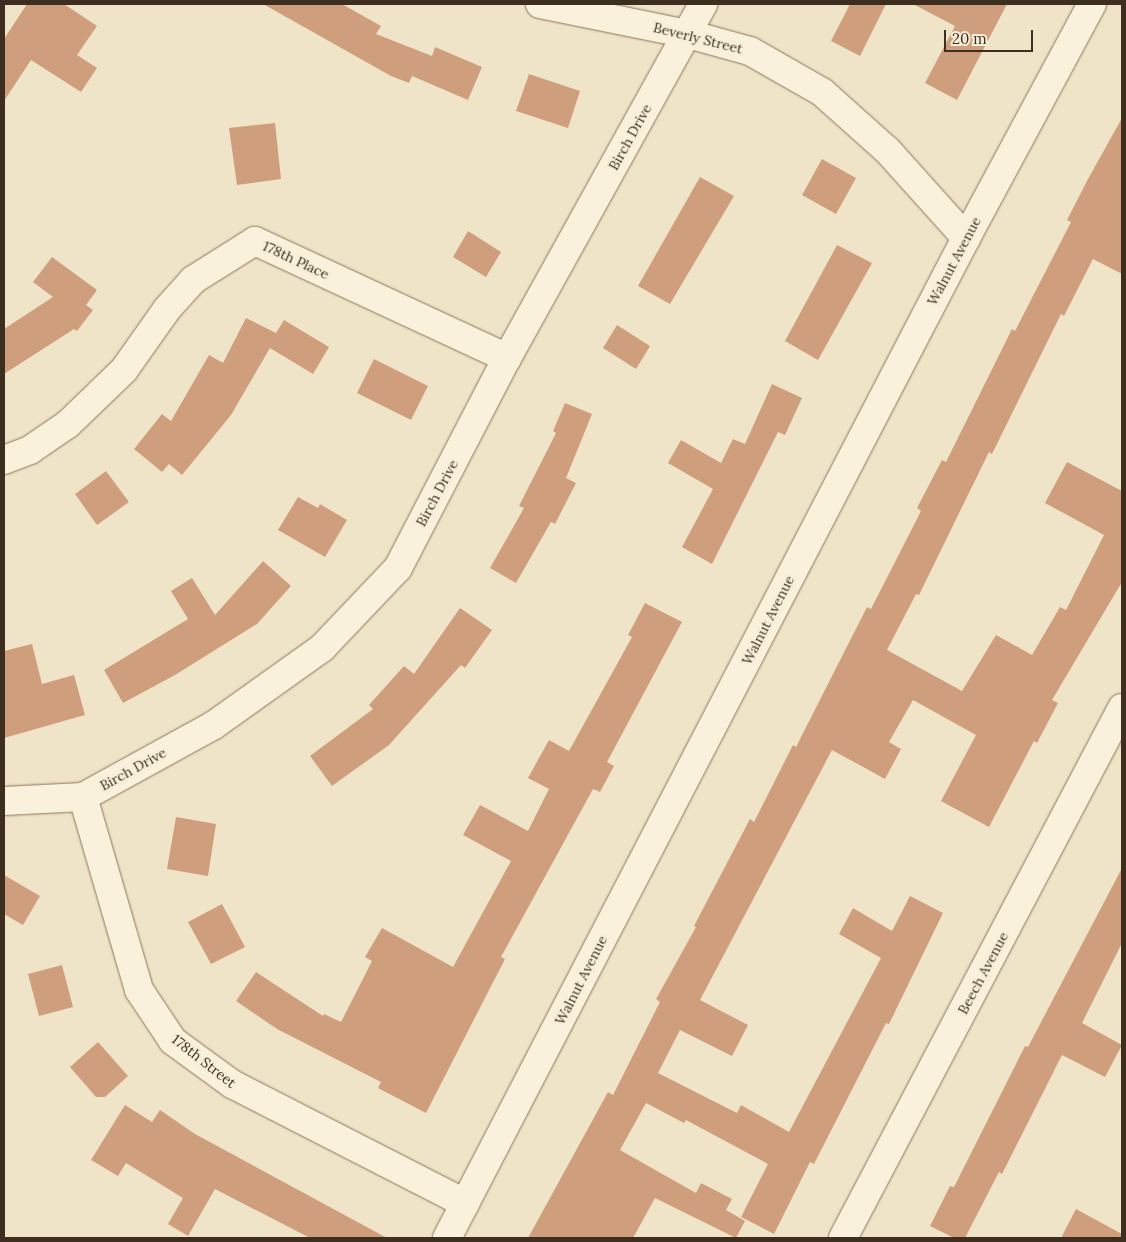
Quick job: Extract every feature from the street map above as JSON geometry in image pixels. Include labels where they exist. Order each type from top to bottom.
[{"type":"street","name":"Beverly Street","points":[[540,4],[688,34],[750,51],[822,92],[888,151],[966,238]]},
{"type":"street","name":"Birch Drive","points":[[4,801],[83,797],[214,725],[322,648],[398,568],[507,358],[703,4]]},
{"type":"street","name":"Walnut Avenue","points":[[447,1238],[966,238],[1092,4]]},
{"type":"street","name":"178th Place","points":[[4,460],[30,450],[68,424],[124,370],[167,309],[193,280],[255,241],[507,358]]},
{"type":"street","name":"Beech Avenue","points":[[843,1238],[1122,708]]},
{"type":"street","name":"178th Street","points":[[83,797],[138,990],[173,1041],[232,1084],[465,1203]]},
{"type":"building","points":[[27,4],[64,4],[97,26],[77,55],[97,68],[81,92],[31,60],[4,101],[4,39]]},
{"type":"building","points":[[263,4],[342,4],[381,26],[376,34],[432,56],[435,47],[482,67],[468,100],[412,76],[409,83],[391,76]]},
{"type":"building","points":[[850,4],[886,4],[860,56],[831,41]]},
{"type":"building","points":[[913,4],[1007,4],[957,100],[925,83],[955,26]]},
{"type":"building","points":[[529,74],[580,91],[568,128],[516,111]]},
{"type":"building","points":[[1122,118],[1122,274],[1093,259],[1064,316],[1061,314],[992,454],[989,452],[919,595],[916,594],[887,650],[962,691],[996,635],[1032,655],[1060,607],[1066,610],[1104,535],[1045,503],[1067,462],[1122,491],[1122,582],[1052,700],[1058,703],[1037,743],[1034,741],[989,827],[941,801],[976,735],[913,700],[889,742],[901,749],[885,779],[832,750],[700,1000],[748,1025],[732,1056],[680,1030],[658,1073],[737,1113],[741,1105],[789,1132],[881,958],[839,934],[853,908],[892,931],[910,896],[943,913],[889,1024],[886,1023],[814,1164],[810,1162],[774,1234],[741,1217],[768,1164],[686,1120],[684,1123],[646,1103],[620,1150],[696,1193],[701,1183],[732,1199],[726,1210],[745,1221],[736,1238],[655,1198],[633,1238],[528,1238],[608,1092],[613,1095],[660,1002],[656,999],[696,927],[694,926],[750,819],[754,822],[793,745],[796,747],[867,607],[871,609],[921,511],[917,508],[942,460],[946,462],[1012,329],[1015,331],[1071,222],[1067,220]]},
{"type":"building","points":[[275,123],[281,179],[237,185],[229,128]]},
{"type":"building","points":[[822,159],[856,178],[836,214],[802,195]]},
{"type":"building","points":[[700,177],[734,196],[670,304],[638,286]]},
{"type":"building","points":[[468,231],[501,252],[486,277],[453,257]]},
{"type":"building","points":[[837,245],[872,263],[818,360],[785,341]]},
{"type":"building","points":[[52,257],[97,290],[86,305],[93,310],[77,331],[74,329],[4,374],[4,329],[53,297],[33,282]]},
{"type":"building","points":[[246,318],[276,333],[284,320],[329,347],[313,374],[270,348],[231,415],[182,475],[169,464],[162,472],[134,449],[162,414],[171,421],[209,355],[223,363]]},
{"type":"building","points":[[617,325],[650,346],[636,369],[603,348]]},
{"type":"building","points":[[374,359],[428,386],[411,420],[357,393]]},
{"type":"building","points":[[772,384],[802,398],[785,435],[778,432],[712,564],[682,547],[713,489],[668,463],[681,440],[721,463],[733,439],[745,444]]},
{"type":"building","points":[[565,403],[592,414],[566,478],[576,483],[555,524],[551,522],[516,583],[490,568],[524,508],[519,506],[556,433],[553,431]]},
{"type":"building","points":[[106,471],[129,502],[97,525],[75,494]]},
{"type":"building","points":[[298,497],[318,508],[320,504],[347,520],[325,557],[278,530]]},
{"type":"building","points":[[263,561],[291,586],[257,624],[175,675],[123,703],[104,670],[188,619],[171,591],[192,578],[215,615]]},
{"type":"building","points":[[645,603],[682,622],[607,762],[614,766],[600,792],[593,789],[501,957],[505,959],[426,1113],[378,1088],[381,1082],[277,1029],[236,1001],[256,972],[323,1016],[324,1014],[341,1022],[372,961],[365,957],[382,928],[453,967],[511,861],[463,835],[480,805],[528,831],[549,789],[528,778],[549,740],[569,751],[632,637],[628,635]]},
{"type":"building","points":[[460,608],[492,630],[465,668],[461,665],[389,745],[332,786],[310,756],[373,709],[369,705],[404,666],[414,674]]},
{"type":"building","points":[[32,644],[42,684],[74,675],[85,715],[4,738],[4,651]]},
{"type":"building","points":[[176,817],[216,824],[208,876],[167,869]]},
{"type":"building","points":[[1122,868],[1122,943],[1082,1023],[1122,1045],[1105,1077],[1062,1055],[1002,1174],[999,1172],[965,1238],[954,1238],[930,1226],[950,1186],[954,1187],[1025,1046],[1028,1047]]},
{"type":"building","points":[[4,875],[40,896],[23,925],[4,914]]},
{"type":"building","points":[[222,904],[245,947],[211,964],[188,922]]},
{"type":"building","points":[[62,965],[73,1007],[39,1016],[28,974]]},
{"type":"building","points":[[98,1042],[128,1076],[105,1097],[96,1097],[70,1067]]},
{"type":"building","points":[[125,1105],[152,1122],[160,1110],[195,1134],[387,1238],[310,1238],[215,1189],[188,1236],[168,1224],[183,1198],[126,1163],[118,1176],[91,1160]]},
{"type":"building","points":[[1076,1209],[1122,1234],[1122,1238],[1061,1238]]}]
